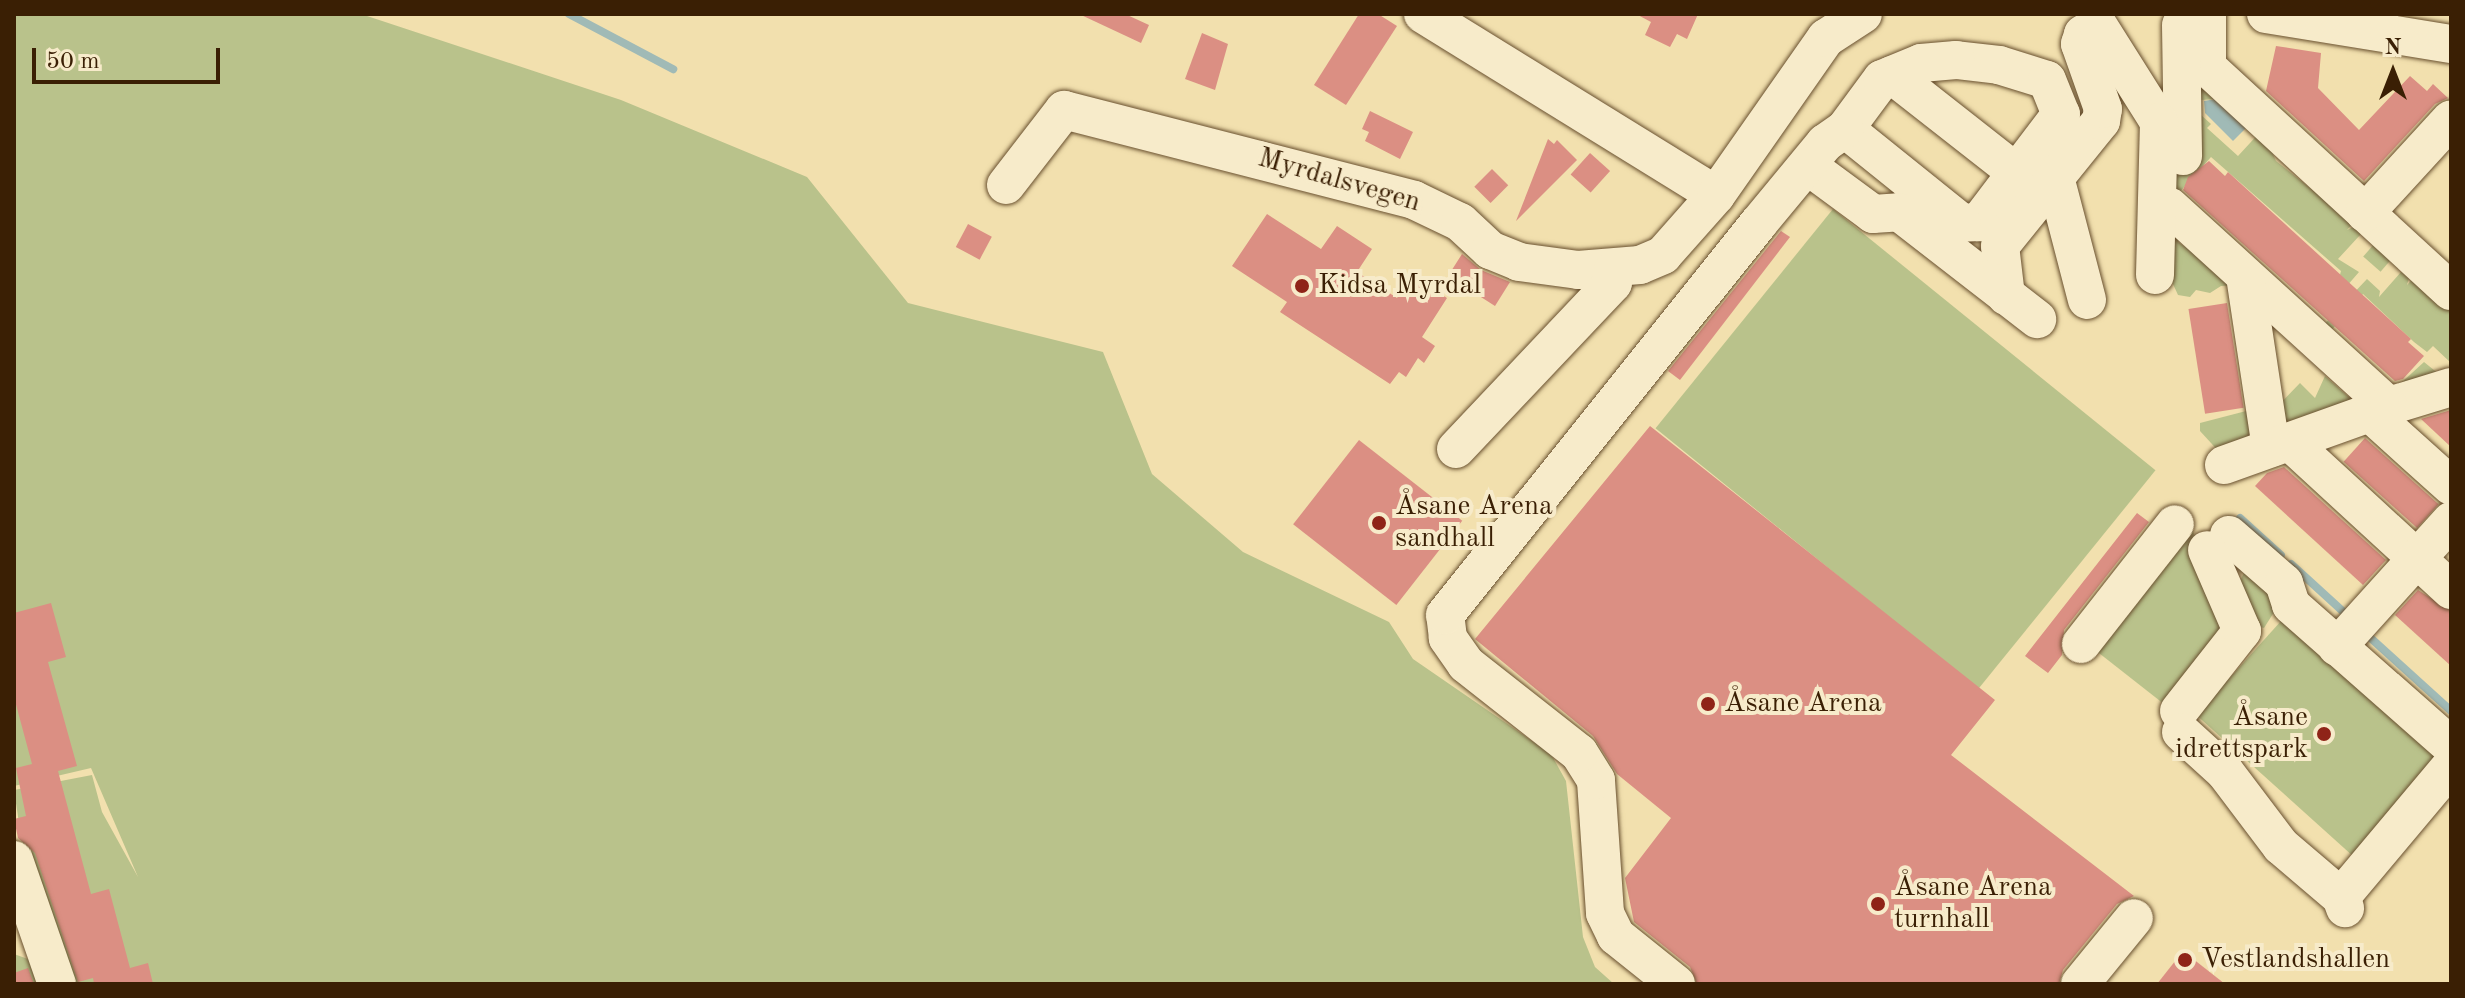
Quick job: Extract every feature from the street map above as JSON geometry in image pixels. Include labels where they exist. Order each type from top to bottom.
[{"type":"street","points":[[1423,14],[1716,195]]},
{"type":"street","name":"Myrdalsvegen","points":[[1006,185],[1064,110],[1414,200],[1460,222],[1490,250],[1519,262],[1613,270],[1663,255],[1716,195],[1826,38],[1863,14]]},
{"type":"street","points":[[1845,129],[1962,223],[1979,222],[2061,114],[2047,80],[2060,54],[2062,14]]},
{"type":"street","points":[[2181,14],[2183,156]]},
{"type":"street","points":[[2207,14],[2207,67],[2451,291]]},
{"type":"street","points":[[2266,14],[2451,44]]},
{"type":"street","points":[[2006,296],[2000,246],[2101,121],[2103,109],[2080,44],[2083,34],[2098,25],[2159,122],[2155,275]]},
{"type":"street","points":[[1676,984],[1616,936],[1605,913],[1596,780],[1579,753],[1466,664],[1448,638],[1445,615],[1808,166],[1845,129],[1882,79],[1921,63],[1956,60],[1999,65],[2047,80]]},
{"type":"street","points":[[1892,75],[2017,173]]},
{"type":"street","points":[[2365,213],[2451,119]]},
{"type":"street","points":[[1808,166],[1873,214],[1899,212],[2037,319]]},
{"type":"street","points":[[2055,177],[2087,300]]},
{"type":"street","points":[[2170,207],[2380,409],[2451,486]]},
{"type":"street","points":[[1456,449],[1613,283],[1613,270]]},
{"type":"street","points":[[2245,276],[2281,445],[2451,590]]},
{"type":"street","points":[[2224,465],[2451,387]]},
{"type":"street","points":[[2352,629],[2451,521]]},
{"type":"street","points":[[2081,644],[2175,524]]},
{"type":"street","points":[[2451,746],[2352,629],[2291,605],[2284,583],[2218,542],[2242,631],[2180,722],[2225,772],[2281,846],[2343,902],[2376,865],[2451,766]]},
{"type":"street","points":[[14,860],[57,984]]},
{"type":"street","points":[[2080,984],[2134,918]]},
{"type":"green space","points":[[14,14],[361,14],[621,100],[807,177],[908,303],[1103,352],[1152,474],[1243,552],[1389,622],[1413,659],[1551,754],[1566,781],[1583,937],[1595,967],[1614,984],[62,984],[30,896],[14,790],[92,775],[102,812],[138,877],[91,768],[14,786]]},
{"type":"green space","points":[[2194,48],[2216,99],[2201,100],[2201,115],[2211,124],[2207,128],[2238,156],[2262,130],[2276,161],[2315,192],[2332,192],[2360,216],[2347,230],[2353,227],[2361,234],[2338,259],[2359,272],[2333,302],[2341,271],[2211,157],[2170,203]]},
{"type":"green space","name":"Åsane Arena","points":[[1833,209],[2156,470],[1978,689],[1656,428]]},
{"type":"green space","points":[[2178,222],[2178,242],[2240,285],[2221,286],[2210,293],[2196,290],[2190,297],[2178,295],[2167,271]]},
{"type":"green space","points":[[2375,243],[2392,258],[2381,272],[2363,257]]},
{"type":"green space","points":[[2401,272],[2409,278],[2407,285],[2419,272],[2451,300],[2451,363],[2433,346],[2427,352],[2414,342],[2363,294],[2329,333],[2389,394],[2424,362],[2445,379],[2388,398],[2316,333],[2367,279],[2380,291],[2379,297]]},
{"type":"green space","points":[[2325,376],[2360,407],[2276,437],[2272,412],[2300,383],[2315,398]]},
{"type":"green space","points":[[2250,410],[2265,441],[2222,455],[2200,431],[2200,423]]},
{"type":"green space","points":[[2189,523],[2236,627],[2169,708],[2090,646]]},
{"type":"green space","points":[[2246,569],[2281,601],[2264,628],[2253,625],[2235,591]]},
{"type":"green space","name":"Åsane idrettspark","points":[[2290,611],[2449,754],[2355,858],[2196,715]]},
{"type":"green space","points":[[14,954],[39,963],[46,984],[14,984]]},
{"type":"water","points":[[2216,99],[2247,127],[2233,141],[2205,113],[2204,101]]},
{"type":"building","points":[[1079,14],[1125,14],[1149,25],[1141,43]]},
{"type":"building","points":[[1359,14],[1378,14],[1397,26],[1346,105],[1314,85]]},
{"type":"building","points":[[1636,14],[1698,14],[1687,39],[1677,34],[1670,47],[1645,35],[1651,22]]},
{"type":"building","points":[[1202,33],[1228,44],[1215,90],[1185,79]]},
{"type":"building","points":[[2276,46],[2321,53],[2318,88],[2359,130],[2410,76],[2427,91],[2433,84],[2448,98],[2435,104],[2364,181],[2266,91]]},
{"type":"building","points":[[1370,111],[1413,132],[1400,159],[1365,141],[1369,132],[1362,129]]},
{"type":"building","points":[[1548,139],[1554,144],[1557,140],[1577,160],[1516,221]]},
{"type":"building","points":[[1590,153],[1610,171],[1591,193],[1571,175]]},
{"type":"building","points":[[2209,161],[2225,176],[2228,172],[2411,339],[2408,342],[2424,356],[2403,379],[2395,381],[2183,190],[2188,177]]},
{"type":"building","points":[[1492,169],[1508,185],[1491,203],[1474,187]]},
{"type":"building","points":[[1267,214],[1321,249],[1337,226],[1372,249],[1357,272],[1397,298],[1412,275],[1447,298],[1422,337],[1435,346],[1424,363],[1418,358],[1406,377],[1399,372],[1390,384],[1280,312],[1287,302],[1232,266]]},
{"type":"building","points":[[968,224],[992,237],[980,260],[956,247]]},
{"type":"building","points":[[1781,231],[1790,237],[1680,380],[1668,371]]},
{"type":"building","points":[[1462,254],[1481,270],[1510,282],[1495,306],[1448,276]]},
{"type":"building","points":[[2227,303],[2244,408],[2205,414],[2188,309]]},
{"type":"building","points":[[2451,410],[2451,447],[2421,419]]},
{"type":"building","name":"Åsane Arena","points":[[1650,426],[1995,700],[1951,755],[2134,896],[2117,904],[2063,970],[2059,984],[1697,984],[1690,967],[1634,922],[1625,878],[1671,818],[1617,774],[1593,736],[1475,639]]},
{"type":"building","points":[[2365,438],[2439,504],[2417,528],[2344,462]]},
{"type":"building","name":"Åsane Arena sandhall","points":[[1359,440],[1462,521],[1396,605],[1293,524]]},
{"type":"building","points":[[2284,467],[2386,560],[2363,585],[2255,486],[2267,473]]},
{"type":"building","points":[[2137,513],[2149,522],[2064,630],[2062,655],[2048,673],[2025,656]]},
{"type":"building","points":[[2418,590],[2451,611],[2451,666],[2395,615]]},
{"type":"building","points":[[51,603],[66,657],[48,662],[77,766],[58,771],[91,894],[109,889],[130,968],[148,963],[153,984],[94,984],[93,978],[78,982],[35,853],[18,838],[14,819],[26,816],[16,768],[32,764],[14,697],[14,613]]},
{"type":"building","name":"Vestlandshallen","points":[[2183,951],[2225,984],[2157,984]]},
{"type":"building","points":[[28,968],[34,984],[14,984],[14,973]]},
{"type":"waterway","points":[[569,14],[673,69]]},
{"type":"waterway","points":[[2240,518],[2281,555]]},
{"type":"waterway","points":[[2291,564],[2349,617]]},
{"type":"waterway","points":[[2364,632],[2451,711]]},
{"type":"place","name":"Kidsa Myrdal","points":[[1302,286]]},
{"type":"place","name":"Åsane Arena sandhall","points":[[1379,523]]},
{"type":"place","name":"Åsane Arena","points":[[1708,704]]},
{"type":"place","name":"Åsane idrettspark","points":[[2324,734]]},
{"type":"place","name":"Åsane Arena turnhall","points":[[1878,904]]},
{"type":"place","name":"Vestlandshallen","points":[[2185,960]]}]
